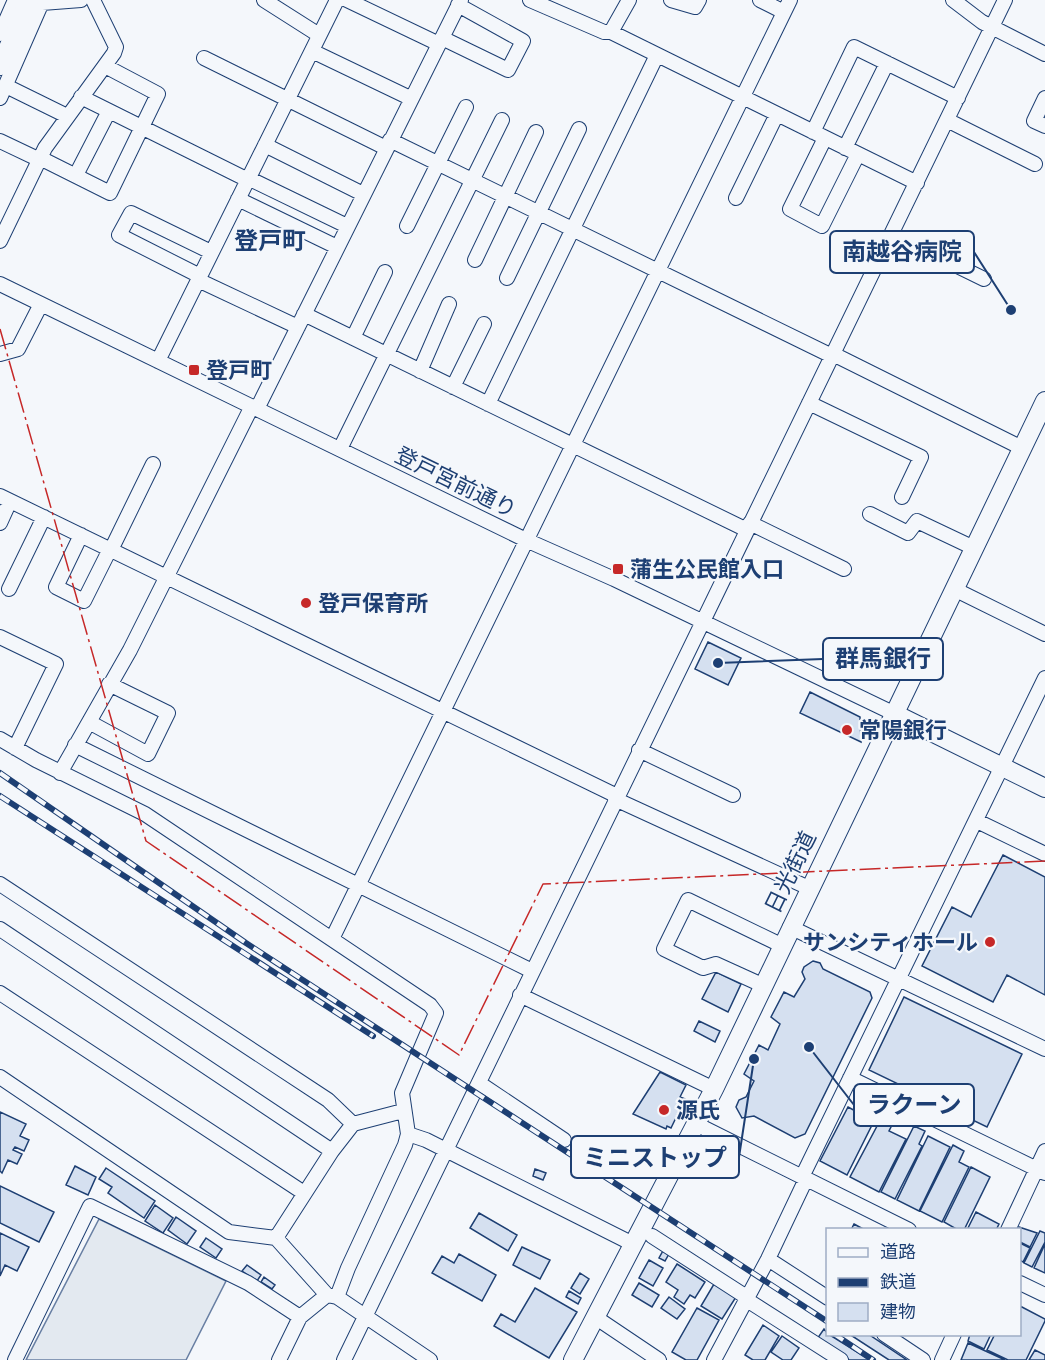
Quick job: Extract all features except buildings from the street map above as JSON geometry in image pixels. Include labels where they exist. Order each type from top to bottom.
[{"type":"main road","points":[[0,66],[38,1]]},
{"type":"main road","name":"日光街道","points":[[573,1360],[714,1089],[762,985],[1045,401]]},
{"type":"main road","points":[[895,714],[1045,788]]},
{"type":"street","points":[[0,34],[15,0]]},
{"type":"street","points":[[68,116],[3,92],[38,1],[81,0]]},
{"type":"street","points":[[0,241],[40,159],[116,47],[93,0]]},
{"type":"street","points":[[264,0],[319,35]]},
{"type":"street","points":[[158,361],[337,0]]},
{"type":"street","points":[[60,773],[168,577],[301,321],[410,98],[440,41],[459,2],[523,40],[508,70],[440,41],[348,0]]},
{"type":"street","points":[[530,0],[604,32],[611,32],[916,183]]},
{"type":"street","points":[[611,32],[629,0]]},
{"type":"street","points":[[671,0],[695,7],[699,0]]},
{"type":"street","points":[[332,939],[787,6],[760,0]]},
{"type":"street","points":[[953,0],[992,27],[1045,54]]},
{"type":"street","points":[[344,1360],[447,1151],[531,971],[1005,0]]},
{"type":"street","points":[[858,154],[822,226],[790,208],[854,47],[958,98]]},
{"type":"street","points":[[312,51],[410,98]]},
{"type":"street","points":[[488,404],[657,55]]},
{"type":"street","points":[[204,58],[288,99],[472,179],[1022,448]]},
{"type":"street","points":[[845,148],[887,63]]},
{"type":"street","points":[[0,141],[110,193],[158,93],[105,66]]},
{"type":"street","points":[[81,97],[347,226]]},
{"type":"street","points":[[1045,98],[1034,121],[1045,126]]},
{"type":"street","points":[[407,225],[466,107]]},
{"type":"street","points":[[76,175],[109,111]]},
{"type":"street","points":[[736,198],[777,114]]},
{"type":"street","points":[[340,449],[502,120]]},
{"type":"street","points":[[947,120],[1035,164]]},
{"type":"street","points":[[507,278],[579,129]]},
{"type":"street","points":[[475,260],[536,132]]},
{"type":"street","points":[[265,145],[363,194]]},
{"type":"street","points":[[238,199],[337,248]]},
{"type":"street","points":[[212,252],[131,213],[119,235],[199,278],[301,321],[353,338],[573,445],[844,569]]},
{"type":"street","points":[[892,234],[984,279]]},
{"type":"street","points":[[353,338],[385,272]]},
{"type":"street","name":"登戸宮前通り","points":[[0,284],[526,540],[703,621],[895,714]]},
{"type":"street","points":[[0,354],[18,350],[40,304]]},
{"type":"street","points":[[420,371],[449,304]]},
{"type":"street","points":[[453,387],[484,324]]},
{"type":"street","points":[[809,403],[921,458],[902,497]]},
{"type":"street","points":[[81,535],[56,587],[84,601],[153,464]]},
{"type":"street","points":[[0,523],[5,498],[443,711],[616,798],[809,888]]},
{"type":"street","points":[[870,514],[908,533],[916,521],[974,548]]},
{"type":"street","points":[[9,589],[44,517]]},
{"type":"street","points":[[954,590],[1045,634]]},
{"type":"street","points":[[0,637],[56,664],[15,748]]},
{"type":"street","points":[[714,1360],[768,1259],[850,1078],[1045,678]]},
{"type":"street","points":[[88,722],[148,754],[168,713],[110,684]]},
{"type":"street","points":[[0,739],[60,773],[145,814],[430,1005],[436,1013],[402,1093],[408,1134],[332,1296],[300,1317],[279,1360]]},
{"type":"street","points":[[75,746],[531,971]]},
{"type":"street","points":[[639,750],[732,795]]},
{"type":"street","points":[[977,821],[1045,854]]},
{"type":"street","points":[[0,884],[328,1100],[353,1124]]},
{"type":"street","points":[[762,985],[716,964],[703,968],[664,949],[688,900],[782,945]]},
{"type":"street","points":[[790,927],[1045,1049]]},
{"type":"street","points":[[0,929],[332,1151]]},
{"type":"street","points":[[0,993],[304,1193]]},
{"type":"street","points":[[520,995],[714,1089]]},
{"type":"street","points":[[0,1077],[229,1232],[276,1238],[332,1296],[430,1360]]},
{"type":"street","points":[[850,1078],[1041,1171]]},
{"type":"street","points":[[479,1083],[564,1140]]},
{"type":"street","points":[[276,1238],[332,1151],[353,1124],[403,1111]]},
{"type":"street","points":[[696,1124],[905,1228]]},
{"type":"street","points":[[408,1134],[447,1151],[633,1244]]},
{"type":"street","points":[[1009,1228],[1041,1171],[1045,1150]]},
{"type":"street","points":[[15,1360],[90,1206],[248,1283],[300,1317]]},
{"type":"street","points":[[652,1236],[841,1360]]},
{"type":"street","points":[[768,1259],[826,1297]]},
{"type":"street","points":[[1021,1283],[1045,1295]]},
{"type":"street","points":[[595,1317],[658,1360]]},
{"type":"street","points":[[886,1336],[923,1360]]},
{"type":"street","points":[[942,1360],[954,1336]]},
{"type":"shaded area","points":[[99,1219],[226,1281],[186,1360],[26,1360]]},
{"type":"railway","points":[[0,773],[246,943],[826,1321]]},
{"type":"railway","points":[[0,796],[373,1036]]},
{"type":"railway","points":[[837,1336],[873,1360]]},
{"type":"power","points":[[0,329],[146,841],[459,1055],[543,884],[1045,861]]},
{"type":"place","name":"南越谷病院","points":[[1011,310]]},
{"type":"place","name":"登戸町","points":[[194,370]]},
{"type":"place","name":"蒲生公民館入口","points":[[618,569]]},
{"type":"place","name":"登戸保育所","points":[[306,603]]},
{"type":"place","name":"群馬銀行","points":[[718,663]]},
{"type":"place","name":"常陽銀行","points":[[847,730]]},
{"type":"place","name":"サンシティホール","points":[[990,942]]},
{"type":"place","name":"ラクーン","points":[[809,1047]]},
{"type":"place","name":"ミニストップ","points":[[754,1059]]},
{"type":"place","name":"源氏","points":[[664,1110]]},
{"type":"district","name":"登戸町","points":[[270,241]]}]
